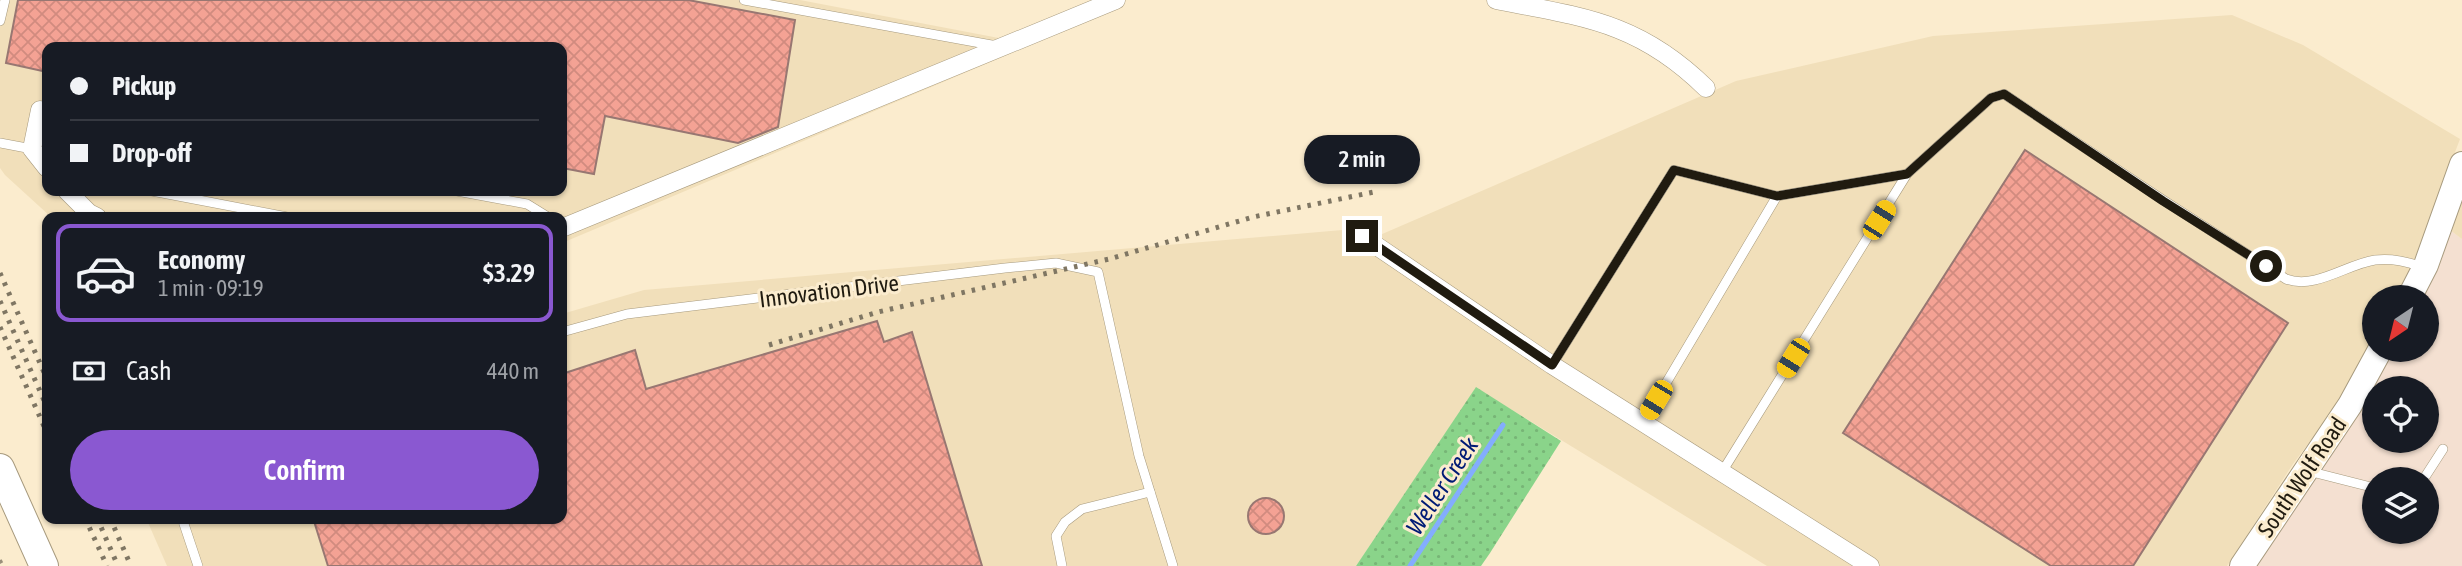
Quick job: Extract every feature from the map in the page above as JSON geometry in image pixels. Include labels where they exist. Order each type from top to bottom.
[{"type":"main road","points":[[2416,285],[2457,193],[2462,164]]},
{"type":"main road","name":"South Wolf Road","points":[[2242,566],[2350,405],[2373,362]]},
{"type":"main road","points":[[0,468],[44,566]]},
{"type":"street","points":[[567,226],[1116,0]]},
{"type":"street","points":[[1496,0],[1585,17],[1610,25],[1664,51],[1706,88]]},
{"type":"street","points":[[42,117],[32,149],[42,162]]},
{"type":"street","points":[[72,196],[89,212]]},
{"type":"street","points":[[1362,236],[1552,365],[1870,566]]},
{"type":"lane","points":[[0,20],[5,0]]},
{"type":"lane","points":[[744,0],[1002,47]]},
{"type":"lane","points":[[1722,472],[1907,174],[1991,98],[2004,94],[2163,201],[2286,279],[2307,282],[2373,260],[2396,259],[2425,267]]},
{"type":"lane","points":[[0,143],[32,149]]},
{"type":"lane","points":[[1552,365],[1674,170],[1777,196],[1907,174]]},
{"type":"lane","points":[[178,196],[262,212]]},
{"type":"lane","points":[[484,196],[527,204],[540,212]]},
{"type":"lane","points":[[1643,422],[1777,196]]},
{"type":"lane","name":"Innovation Drive","points":[[567,331],[627,314],[866,287],[1004,268],[1056,263],[1098,272],[1139,456],[1150,492]]},
{"type":"lane","points":[[2431,467],[2443,449]]},
{"type":"lane","points":[[2306,471],[2362,485]]},
{"type":"lane","points":[[1062,566],[1055,536],[1065,522],[1082,509],[1150,492],[1173,566]]},
{"type":"lane","points":[[184,524],[198,566]]},
{"type":"path","points":[[0,559],[3,566]]},
{"type":"shaded area","points":[[0,0],[800,0],[1004,39],[1012,53],[567,241],[567,212],[46,212],[0,168]]},
{"type":"shaded area","points":[[2232,15],[2303,45],[2460,139],[2403,285],[2362,285],[2362,361],[2340,401],[2293,464],[2227,566],[1767,566],[1476,388],[1356,566],[167,566],[149,524],[567,524],[567,313],[644,290],[1354,229],[1373,238],[1736,81],[1933,36]]},
{"type":"shaded area","points":[[2462,195],[2462,239],[2450,230]]},
{"type":"shaded area","points":[[2450,230],[2462,239],[2462,566],[2251,566],[2362,391],[2362,453],[2439,453],[2439,376],[2372,376],[2380,362],[2440,362],[2440,285],[2423,285]]},
{"type":"green space","points":[[1476,387],[1561,441],[1490,553],[1481,566],[1356,566]]},
{"type":"building","points":[[18,0],[688,0],[795,20],[778,127],[738,143],[605,116],[594,174],[567,169],[567,42],[42,42],[42,71],[6,63]]},
{"type":"building","points":[[2025,150],[2288,323],[2133,566],[2051,566],[1843,433]]},
{"type":"building","points":[[877,321],[884,342],[912,332],[982,566],[328,566],[315,524],[567,524],[567,372],[635,350],[646,389]]},
{"type":"building","points":[[1266,498],[1279,503],[1284,516],[1279,529],[1266,534],[1253,529],[1248,516],[1253,503]]},
{"type":"waterway","name":"Weller Creek","points":[[1410,566],[1503,425]]},
{"type":"railway","points":[[769,345],[878,312],[1109,259],[1253,217],[1374,192]]},
{"type":"railway","points":[[0,273],[42,368]]},
{"type":"railway","points":[[0,301],[42,396]]},
{"type":"railway","points":[[0,327],[42,422]]},
{"type":"railway","points":[[88,524],[107,566]]},
{"type":"railway","points":[[100,524],[118,566]]},
{"type":"railway","points":[[113,524],[131,566]]},
{"type":"route","points":[[1362,236],[1552,365],[1674,170],[1777,196],[1907,174],[1991,98],[2004,94],[2163,201],[2266,266]]}]
